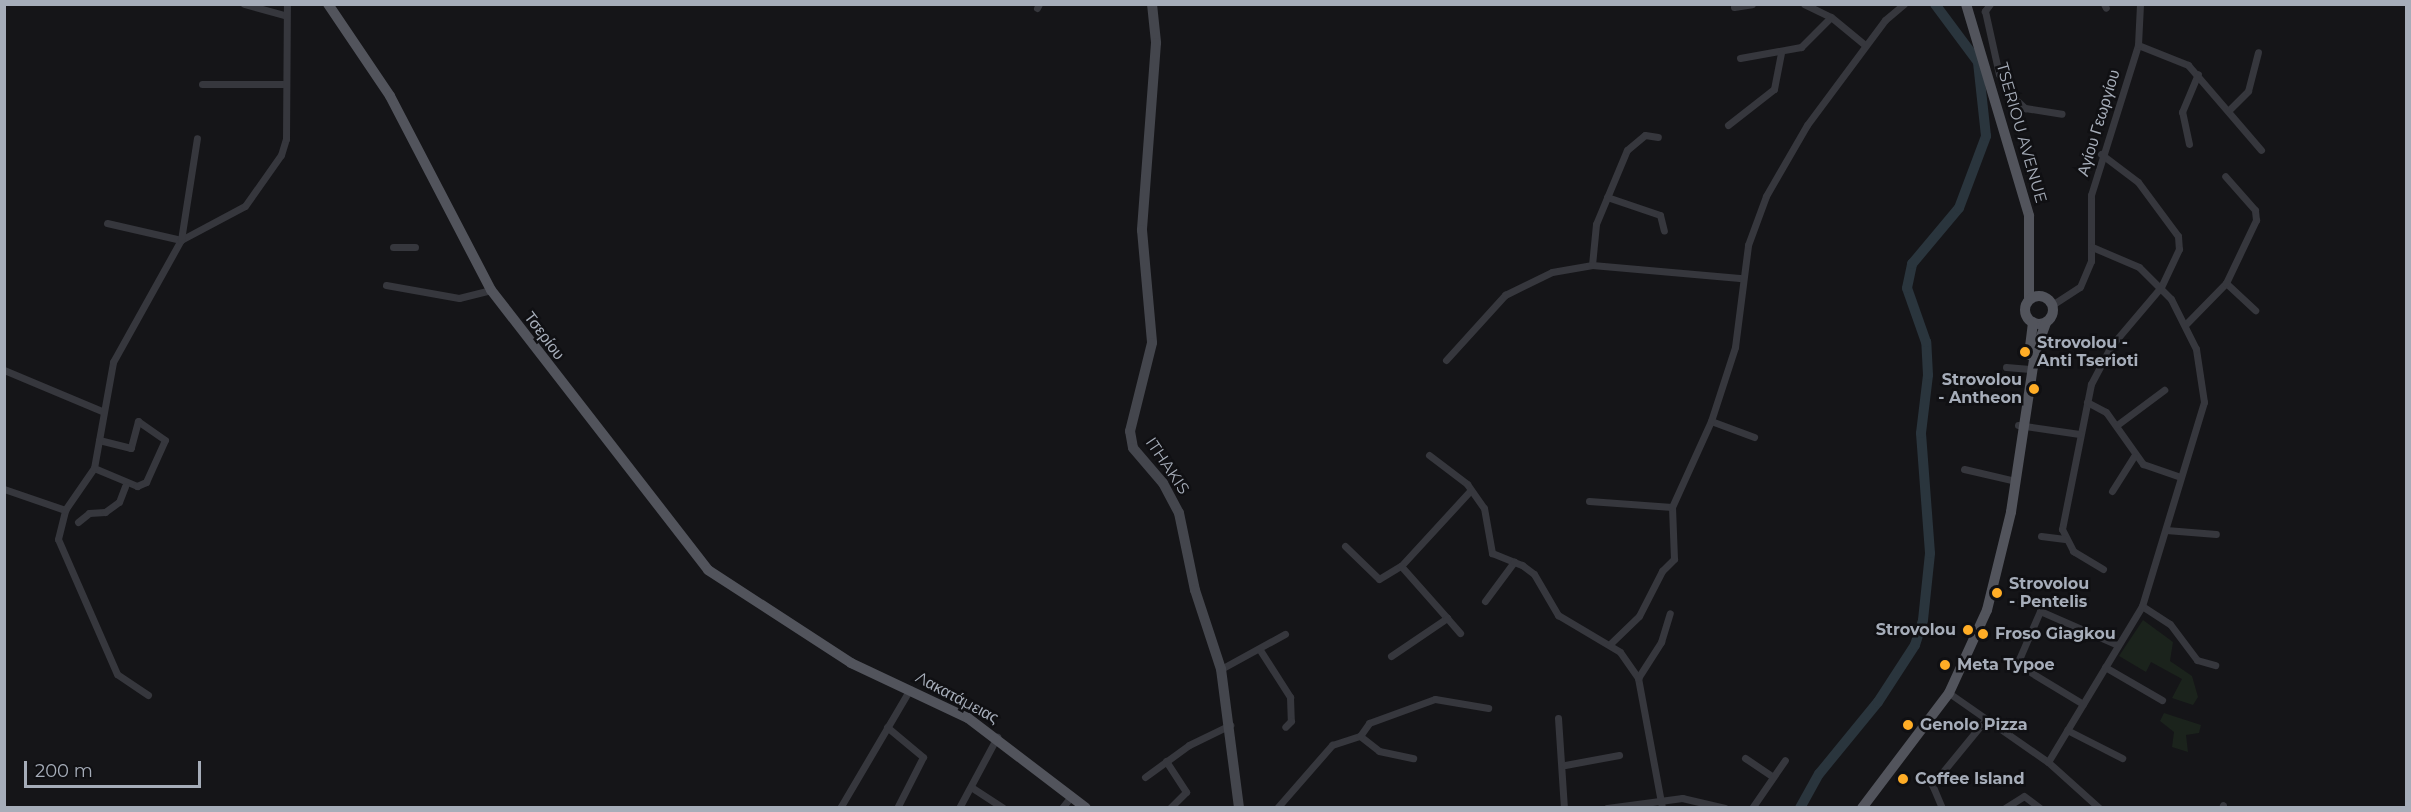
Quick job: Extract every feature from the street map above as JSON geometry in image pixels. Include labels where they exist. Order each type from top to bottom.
[{"type":"main road","name":"Τσερίου","points":[[328,4],[390,96],[491,290],[691,552],[724,582],[801,634]]},
{"type":"main road","name":"ITHAKIS","points":[[1152,4],[1156,43],[1142,230],[1152,344],[1133,411],[1132,440],[1179,513],[1195,590],[1221,669],[1230,724],[1239,807]]},
{"type":"main road","name":"TSERIOU AVENUE","points":[[1966,4],[1992,64],[2029,216],[2033,274],[2029,299]]},
{"type":"main road","name":"TSERIOU AVENUE","points":[[2033,274],[2042,296]]},
{"type":"main road","points":[[1862,807],[1949,693],[1987,610],[2007,522],[2021,426],[2033,322],[2025,312],[2029,299],[2042,296],[2052,305],[2035,353],[2021,426],[2011,480],[2007,522]]},
{"type":"main road","points":[[2033,322],[2046,322]]},
{"type":"main road","name":"Λακατάμειας","points":[[801,634],[997,736],[1086,807]]},
{"type":"street","points":[[244,4],[284,15]]},
{"type":"street","points":[[107,224],[181,240],[245,206],[281,155],[285,84],[284,15],[287,4]]},
{"type":"street","points":[[1734,7],[1752,4]]},
{"type":"street","points":[[1610,644],[1639,616],[1662,571],[1674,559],[1672,507],[1711,421],[1735,347],[1742,278],[1753,224],[1766,196],[1807,125],[1865,45],[1904,4]]},
{"type":"street","points":[[1990,4],[1985,11],[1992,64],[2012,96],[2025,108],[2062,114]]},
{"type":"street","name":"Αγίου Γεωργίου","points":[[2052,305],[2080,286],[2092,247],[2091,195],[2138,45],[2140,4]]},
{"type":"street","points":[[1807,5],[1831,17],[1865,45]]},
{"type":"street","points":[[1740,58],[1781,53],[1801,47],[1831,17]]},
{"type":"street","points":[[2138,45],[2175,57],[2198,74],[2261,150]]},
{"type":"street","points":[[2229,110],[2248,91],[2258,52]]},
{"type":"street","points":[[1728,125],[1774,89],[1781,53]]},
{"type":"street","points":[[2189,144],[2182,112],[2198,74]]},
{"type":"street","points":[[202,84],[285,84]]},
{"type":"street","points":[[1592,265],[1592,240],[1606,197],[1635,139],[1658,137]]},
{"type":"street","points":[[148,695],[117,674],[62,557],[58,539],[65,510],[94,468],[102,411],[121,345],[181,240],[197,138]]},
{"type":"street","points":[[2065,539],[2063,514],[2079,434],[2098,366],[2161,287],[2179,249],[2178,236],[2138,182],[2102,154]]},
{"type":"street","points":[[2186,324],[2226,283],[2256,220],[2256,210],[2225,176]]},
{"type":"street","points":[[1606,197],[1660,215],[1664,231]]},
{"type":"street","points":[[393,247],[415,247]]},
{"type":"street","points":[[2048,762],[2142,606],[2166,530],[2205,388],[2186,324],[2161,287],[2139,267],[2092,247]]},
{"type":"street","points":[[1446,360],[1505,295],[1552,272],[1592,265],[1742,278]]},
{"type":"street","points":[[2226,283],[2255,310]]},
{"type":"street","points":[[386,285],[459,298],[491,290]]},
{"type":"street","points":[[2006,367],[2027,369]]},
{"type":"street","points":[[4,370],[102,411]]},
{"type":"street","points":[[2116,425],[2164,390]]},
{"type":"street","points":[[2087,402],[2116,425],[2134,456],[2180,477]]},
{"type":"street","points":[[1711,421],[1754,437]]},
{"type":"street","points":[[94,468],[125,486],[146,482],[165,440],[138,422],[131,448],[99,440]]},
{"type":"street","points":[[2021,426],[2079,434]]},
{"type":"street","points":[[1429,455],[1471,490],[1484,508],[1492,552],[1534,574],[1558,615],[1610,644],[1638,678],[1662,807]]},
{"type":"street","points":[[2112,491],[2134,456]]},
{"type":"street","points":[[1964,469],[2011,480]]},
{"type":"street","points":[[78,522],[89,513],[105,512],[119,501],[125,486]]},
{"type":"street","points":[[4,489],[65,510]]},
{"type":"street","points":[[1346,546],[1379,579],[1401,566],[1471,490]]},
{"type":"street","points":[[1589,501],[1672,507]]},
{"type":"street","points":[[2166,530],[2216,534]]},
{"type":"street","points":[[2041,536],[2065,539],[2103,569]]},
{"type":"street","points":[[1485,601],[1514,562]]},
{"type":"street","points":[[1401,566],[1460,633]]},
{"type":"street","points":[[2142,606],[2170,624],[2197,660],[2216,665]]},
{"type":"street","points":[[2083,704],[2017,664],[2040,611],[2118,645]]},
{"type":"street","points":[[1638,678],[1660,642],[1670,613]]},
{"type":"street","points":[[1391,656],[1447,618]]},
{"type":"street","points":[[1221,669],[1260,650],[1285,634]]},
{"type":"street","points":[[1260,650],[1290,697],[1291,720],[1285,728]]},
{"type":"street","points":[[2105,667],[2162,700]]},
{"type":"street","points":[[840,807],[910,689]]},
{"type":"street","points":[[1949,693],[2048,762],[2098,807]]},
{"type":"street","points":[[1277,807],[1332,745],[1360,736],[1369,723],[1428,700],[1488,708]]},
{"type":"street","points":[[1558,718],[1565,765],[1564,807]]},
{"type":"street","points":[[1942,807],[1932,785],[1986,719]]},
{"type":"street","points":[[1144,777],[1166,761],[1230,724]]},
{"type":"street","points":[[887,727],[923,758],[897,807]]},
{"type":"street","points":[[2067,730],[2122,758]]},
{"type":"street","points":[[959,807],[997,736]]},
{"type":"street","points":[[1360,736],[1379,751],[1413,758]]},
{"type":"street","points":[[1565,765],[1619,755]]},
{"type":"street","points":[[1745,758],[1772,776]]},
{"type":"street","points":[[1752,807],[1785,760]]},
{"type":"street","points":[[1166,761],[1186,792],[1170,807]]},
{"type":"street","points":[[971,787],[1003,807]]},
{"type":"street","points":[[1062,807],[1072,795]]},
{"type":"street","points":[[2005,807],[2024,796],[2040,807]]},
{"type":"street","points":[[1607,807],[1661,798],[1725,807]]},
{"type":"shaded area","points":[[2143,620],[2173,642],[2170,661],[2192,676],[2198,697],[2193,705],[2172,698],[2182,679],[2151,662],[2146,672],[2119,656]]},
{"type":"shaded area","points":[[2164,713],[2201,725],[2199,733],[2186,735],[2188,752],[2172,747],[2174,732],[2160,721]]},
{"type":"waterway","points":[[1800,808],[1819,774],[1878,702],[1915,645],[1923,620],[1930,553],[1921,433],[1928,375],[1926,342],[1907,288],[1912,264],[1959,208],[1986,136],[1978,62],[1935,4]]},
{"type":"place","name":"Strovolou - Anti Tserioti","points":[[2025,352]]},
{"type":"place","name":"Strovolou - Antheon","points":[[2034,389]]},
{"type":"place","name":"Strovolou - Pentelis","points":[[1997,593]]},
{"type":"place","name":"Strovolou","points":[[1968,630]]},
{"type":"place","name":"Froso Giagkou","points":[[1983,634]]},
{"type":"place","name":"Meta Typoe","points":[[1945,665]]},
{"type":"place","name":"Genolo Pizza","points":[[1908,725]]},
{"type":"place","name":"Coffee Island","points":[[1903,779]]}]
